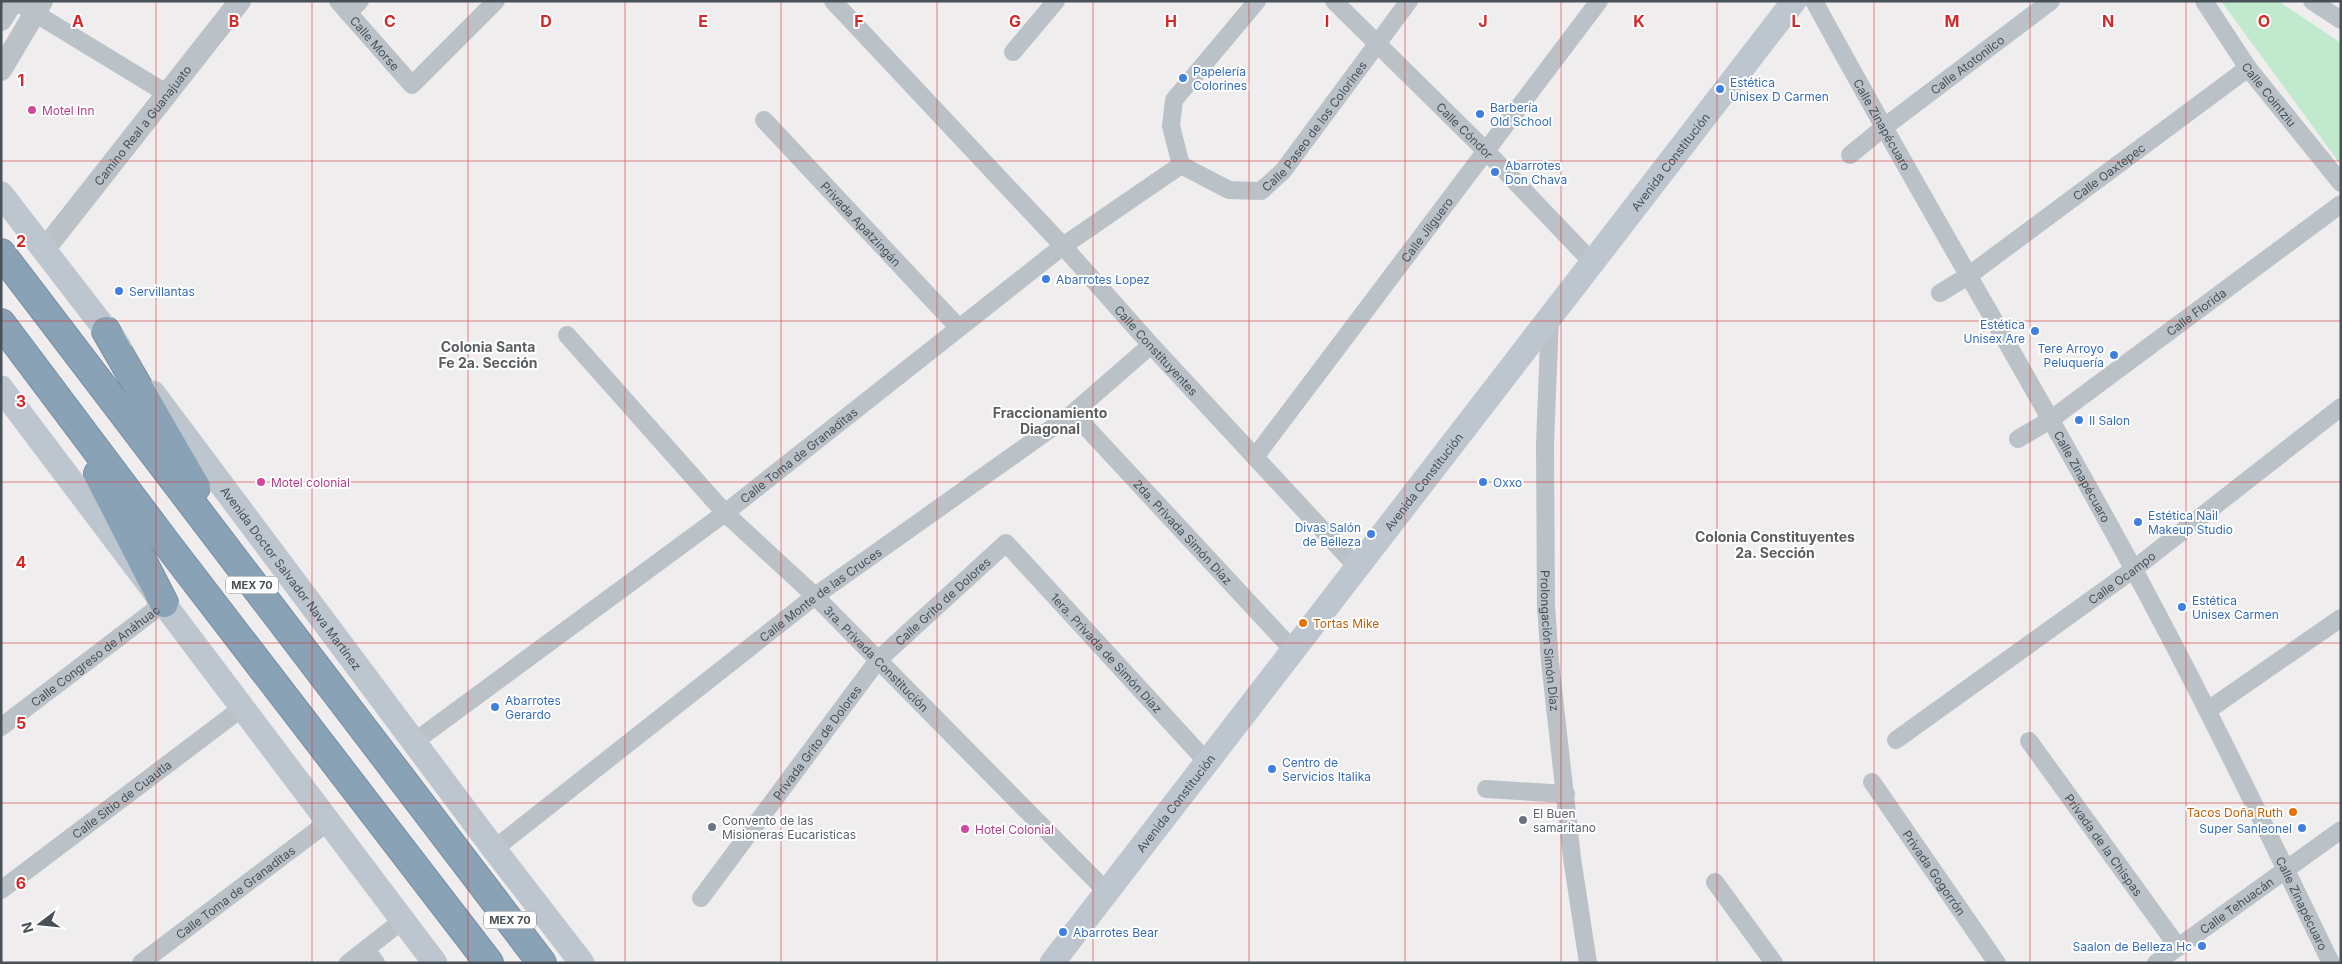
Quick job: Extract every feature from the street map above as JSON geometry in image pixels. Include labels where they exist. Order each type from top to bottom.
[{"type":"highway","name":"MEX 70","points":[[1,253],[542,963]]},
{"type":"highway","name":"MEX 70","points":[[1,323],[489,963]]},
{"type":"highway","points":[[106,330],[255,588]]},
{"type":"highway","points":[[64,406],[164,603]]},
{"type":"main road","name":"Avenida Constitución","points":[[1052,963],[1794,1]]},
{"type":"main road","name":"Avenida Doctor Salvador Nava Martínez","points":[[1,194],[106,330],[494,849],[582,963]]},
{"type":"main road","points":[[1,388],[435,963]]},
{"type":"street","points":[[1,20],[14,1],[38,7],[166,93]]},
{"type":"street","name":"Camino Real a Guanajuato","points":[[44,250],[240,1]]},
{"type":"street","name":"Calle Morse","points":[[348,5],[412,85],[496,1]]},
{"type":"street","name":"Calle Constituyentes","points":[[833,1],[1063,246],[1151,345],[1357,567]]},
{"type":"street","points":[[1013,52],[1056,1]]},
{"type":"street","points":[[1180,164],[1171,126],[1174,100],[1257,1]]},
{"type":"street","name":"Calle Cóndor","points":[[1334,1],[1376,45],[1486,151],[1592,262]]},
{"type":"street","name":"Calle Paseo de los Colorines","points":[[1180,164],[1229,190],[1261,191],[1283,171],[1409,1]]},
{"type":"street","name":"Calle Jilguero","points":[[1255,457],[1599,1]]},
{"type":"street","name":"Calle Zinapécuaro","points":[[1814,1],[1883,128],[2134,569],[2208,710],[2331,963]]},
{"type":"street","name":"Calle Atotonilco","points":[[1850,155],[2052,1]]},
{"type":"street","name":"Calle Cointziu","points":[[2204,1],[2248,68],[2341,183]]},
{"type":"street","points":[[2312,1],[2341,20]]},
{"type":"street","points":[[1,70],[38,7]]},
{"type":"street","name":"Calle Oaxtepec","points":[[1940,293],[1968,276],[2248,68]]},
{"type":"street","name":"Privada Apatzingán","points":[[764,120],[958,327]]},
{"type":"street","name":"Calle Toma de Granaditas","points":[[414,742],[725,513],[958,327],[1063,246],[1180,164]]},
{"type":"street","name":"Calle Florida","points":[[2018,439],[2050,420],[2341,204]]},
{"type":"street","name":"Prolongación Simón Díaz","points":[[1550,317],[1545,444],[1546,606],[1550,662],[1572,858],[1589,962]]},
{"type":"street","name":"3ra. Privada Constitución","points":[[567,335],[725,513],[815,596],[1107,892]]},
{"type":"street","name":"Calle Monte de las Cruces","points":[[494,849],[815,596],[1073,413],[1151,345]]},
{"type":"street","name":"Calle Ocampo","points":[[1896,740],[2134,569],[2341,407]]},
{"type":"street","name":"2da. Privada Simón Díaz","points":[[1073,413],[1293,650]]},
{"type":"street","name":"Calle Grito de Dolores","points":[[878,660],[1006,543]]},
{"type":"street","name":"1era. Privada de Simón Díaz","points":[[1006,543],[1207,762]]},
{"type":"street","name":"Calle Congreso de Anáhuac","points":[[1,727],[164,603]]},
{"type":"street","points":[[2208,710],[2341,618]]},
{"type":"street","name":"Privada Grito de Dolores","points":[[701,898],[878,660]]},
{"type":"street","name":"Calle Sitio de Cuautla","points":[[1,890],[242,708]]},
{"type":"street","name":"Privada de la Chispas","points":[[2029,742],[2178,948]]},
{"type":"street","name":"Privada Gogorrón","points":[[1872,782],[1997,963]]},
{"type":"street","points":[[1486,789],[1566,794]]},
{"type":"street","name":"Calle Toma de Granaditas","points":[[141,963],[328,822]]},
{"type":"street","name":"Calle Tehuacán","points":[[2156,963],[2341,830]]},
{"type":"street","points":[[1714,882],[1774,963]]},
{"type":"street","points":[[348,963],[371,956],[403,920]]},
{"type":"green space","points":[[2221,1],[2278,1],[2341,43],[2341,165]]},
{"type":"place","name":"Papelería Colorines","points":[[1183,78]]},
{"type":"place","name":"Estética Unisex D Carmen","points":[[1720,89]]},
{"type":"place","name":"Motel Inn","points":[[32,110]]},
{"type":"place","name":"Barbería Old School","points":[[1480,114]]},
{"type":"place","name":"Abarrotes Don Chava","points":[[1495,172]]},
{"type":"place","name":"Abarrotes Lopez","points":[[1046,279]]},
{"type":"place","name":"Servillantas","points":[[119,291]]},
{"type":"place","name":"Estética Unisex Are","points":[[2035,331]]},
{"type":"place","name":"Tere Arroyo Peluquería","points":[[2114,355]]},
{"type":"place","name":"Il Salon","points":[[2079,420]]},
{"type":"place","name":"Motel colonial","points":[[261,482]]},
{"type":"place","name":"Oxxo","points":[[1483,482]]},
{"type":"place","name":"Estética Nail Makeup Studio","points":[[2138,522]]},
{"type":"place","name":"Divas Salón de Belleza","points":[[1371,534]]},
{"type":"place","name":"Estética Unisex Carmen","points":[[2182,607]]},
{"type":"place","name":"Tortas Mike","points":[[1303,623]]},
{"type":"place","name":"Abarrotes Gerardo","points":[[495,707]]},
{"type":"place","name":"Centro de Servicios Italika","points":[[1272,769]]},
{"type":"place","name":"Tacos Doña Ruth","points":[[2293,812]]},
{"type":"place","name":"El Buen samaritano","points":[[1523,820]]},
{"type":"place","name":"Convento de las Misioneras Eucaristicas","points":[[712,827]]},
{"type":"place","name":"Super Sanleonel","points":[[2302,828]]},
{"type":"place","name":"Hotel Colonial","points":[[965,829]]},
{"type":"place","name":"Abarrotes Bear","points":[[1063,932]]},
{"type":"place","name":"Saalon de Belleza Hc","points":[[2202,946]]},
{"type":"district","name":"Colonia Santa Fe 2a. Sección","points":[[488,354]]},
{"type":"district","name":"Fraccionamiento Diagonal","points":[[1050,420]]},
{"type":"district","name":"Colonia Constituyentes 2a. Sección","points":[[1775,544]]}]
